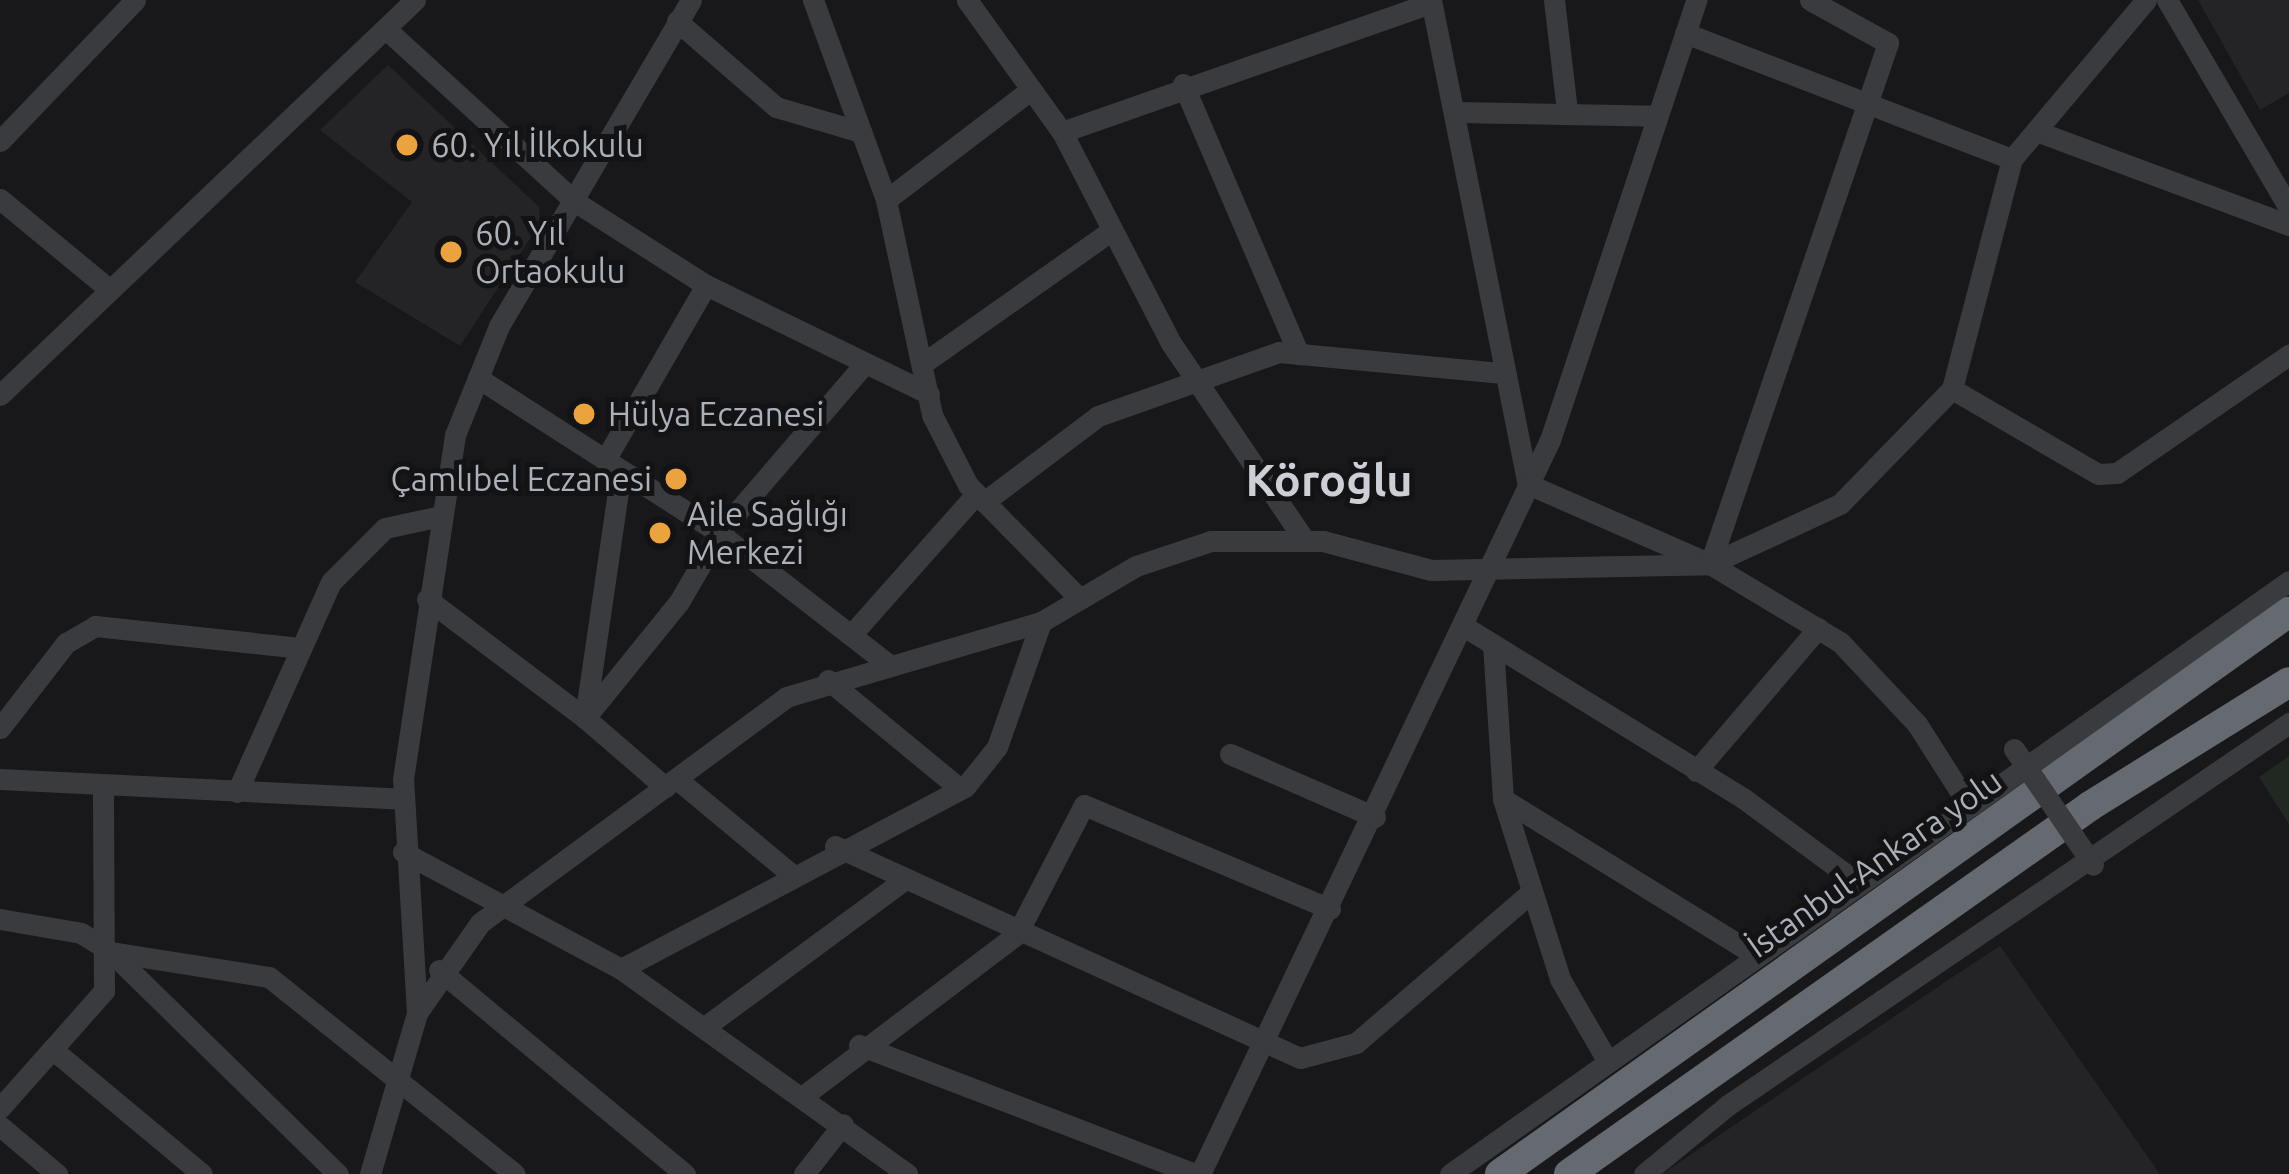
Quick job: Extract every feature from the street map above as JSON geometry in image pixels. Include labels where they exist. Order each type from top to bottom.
[{"type":"highway","name":"İstanbul-Ankara yolu","points":[[1500,1174],[2289,612]]},
{"type":"highway","points":[[1569,1174],[2090,806],[2289,682]]},
{"type":"street","points":[[0,141],[135,0]]},
{"type":"street","points":[[0,395],[105,286],[415,0]]},
{"type":"street","points":[[417,1012],[403,800],[441,516],[478,377],[692,0]]},
{"type":"street","points":[[813,0],[886,200],[929,394],[980,498],[1079,599]]},
{"type":"street","points":[[967,0],[1028,92],[1062,132],[1191,375],[1305,541]]},
{"type":"street","points":[[1554,0],[1568,110]]},
{"type":"street","points":[[859,1045],[1197,1174],[1265,1048],[1528,484],[1696,0]]},
{"type":"street","points":[[1710,563],[1861,109],[1888,43],[1810,0]]},
{"type":"street","points":[[370,1174],[402,1079],[417,1012],[439,970],[508,903],[786,697],[828,680],[1040,622],[1079,599],[1211,541],[1305,541],[1489,571],[1710,563],[1840,504],[1952,389],[2012,159],[2146,0]]},
{"type":"street","points":[[2167,0],[2287,224]]},
{"type":"street","points":[[1062,132],[1183,84],[1431,2],[1456,112],[1500,373],[1528,484]]},
{"type":"street","points":[[677,21],[776,107],[861,132]]},
{"type":"street","points":[[387,30],[574,201],[706,285],[861,368],[929,394]]},
{"type":"street","points":[[1685,33],[1861,109],[2012,159]]},
{"type":"street","points":[[1183,84],[1299,354]]},
{"type":"street","points":[[886,200],[1028,92]]},
{"type":"street","points":[[1456,112],[1568,110],[1657,116]]},
{"type":"street","points":[[2036,131],[2287,224]]},
{"type":"street","points":[[0,200],[105,286]]},
{"type":"street","points":[[925,362],[1112,230]]},
{"type":"street","points":[[585,718],[613,466],[706,285]]},
{"type":"street","points":[[851,634],[980,498],[1098,416],[1191,375],[1299,354],[1500,373]]},
{"type":"street","points":[[1952,389],[2098,474],[2117,473],[2289,355]]},
{"type":"street","points":[[585,718],[679,602],[719,532],[861,368]]},
{"type":"street","points":[[478,377],[719,532],[888,664]]},
{"type":"street","points":[[1528,484],[1710,563],[1818,628],[1917,724],[1968,804]]},
{"type":"street","points":[[237,792],[293,646],[331,582],[385,528],[441,516]]},
{"type":"street","points":[[1450,1174],[1604,1055],[2289,580]]},
{"type":"street","points":[[427,599],[790,873]]},
{"type":"street","points":[[621,968],[836,847],[960,789],[997,747],[1040,622]]},
{"type":"street","points":[[1465,627],[1696,771],[1855,880]]},
{"type":"street","points":[[0,728],[87,628],[293,646]]},
{"type":"street","points":[[1696,771],[1818,628]]},
{"type":"street","points":[[1493,644],[1503,799],[1529,894],[1560,980],[1604,1055]]},
{"type":"street","points":[[828,680],[960,789]]},
{"type":"street","points":[[1644,1174],[2289,723]]},
{"type":"street","points":[[2014,748],[2093,865]]},
{"type":"street","points":[[1230,754],[1375,818]]},
{"type":"street","points":[[0,779],[403,800]]},
{"type":"street","points":[[0,1108],[104,992],[111,952],[103,784]]},
{"type":"street","points":[[1503,799],[1752,953]]},
{"type":"street","points":[[807,1093],[859,1045],[1017,934],[1084,805],[1330,909]]},
{"type":"street","points":[[836,847],[901,882],[1265,1048],[1300,1058],[1356,1043],[1529,894]]},
{"type":"street","points":[[403,852],[508,903],[621,968],[807,1093],[908,1174]]},
{"type":"street","points":[[706,1026],[901,882]]},
{"type":"street","points":[[0,919],[81,933],[111,952],[338,1174]]},
{"type":"street","points":[[111,952],[236,963],[269,977],[515,1174]]},
{"type":"street","points":[[439,970],[685,1174]]},
{"type":"street","points":[[52,1049],[202,1174]]},
{"type":"street","points":[[804,1174],[843,1124]]},
{"type":"street","points":[[0,1126],[57,1174]]},
{"type":"shaded area","points":[[2198,0],[2289,0],[2289,93],[2260,110]]},
{"type":"shaded area","points":[[388,65],[539,207],[540,223],[460,346],[355,282],[412,202],[320,130]]},
{"type":"shaded area","points":[[2289,756],[2289,824],[2259,777]]},
{"type":"shaded area","points":[[2000,946],[2160,1174],[1662,1174],[1957,974]]},
{"type":"place","name":"60. Yıl İlkokulu","points":[[407,145]]},
{"type":"place","name":"60. Yıl Ortaokulu","points":[[451,252]]},
{"type":"place","name":"Hülya Eczanesi","points":[[584,414]]},
{"type":"place","name":"Çamlıbel Eczanesi","points":[[676,479]]},
{"type":"place","name":"Aile Sağlığı Merkezi","points":[[660,533]]},
{"type":"district","name":"Köroğlu","points":[[1329,480]]}]
